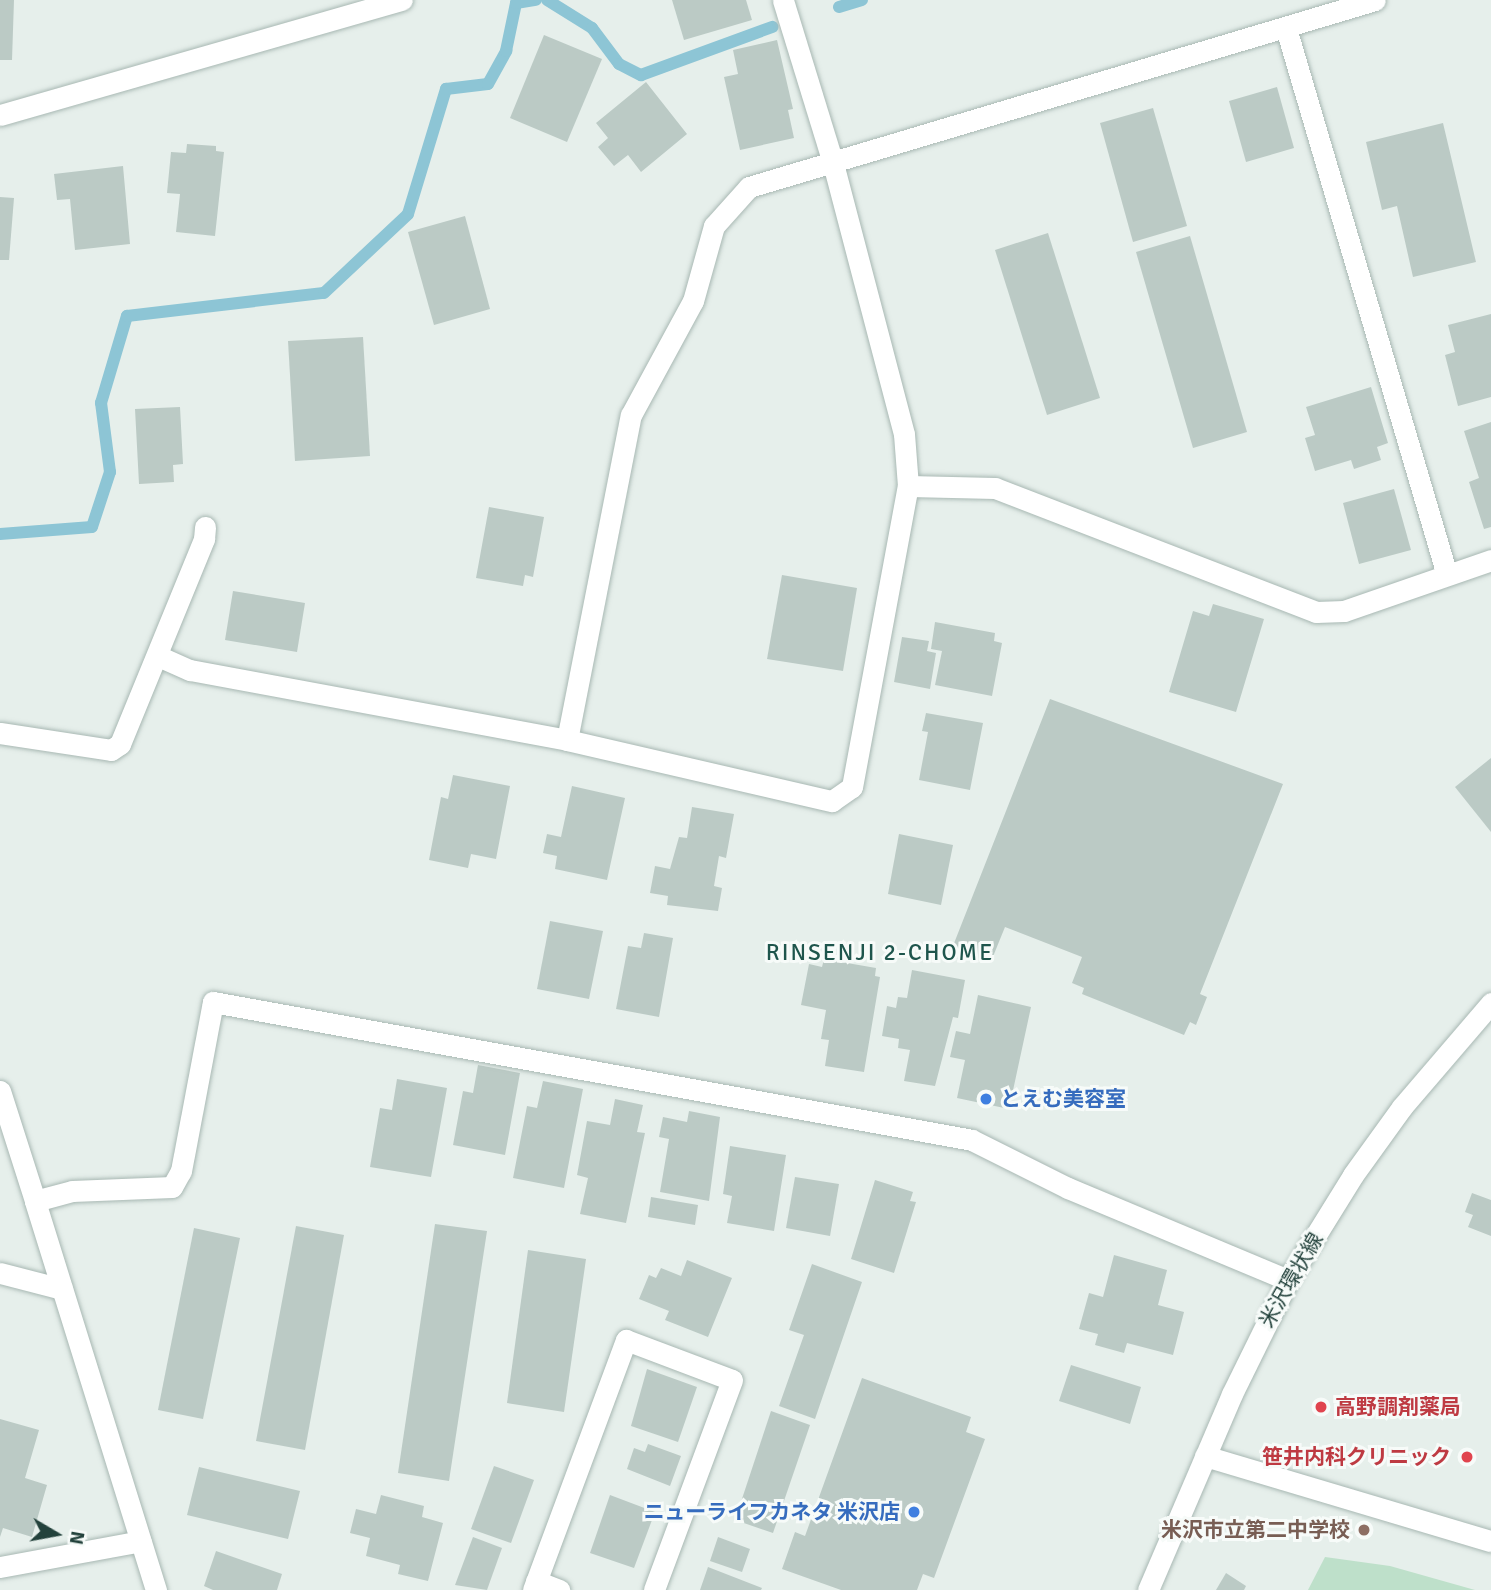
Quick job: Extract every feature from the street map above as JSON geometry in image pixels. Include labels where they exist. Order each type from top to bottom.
[{"type":"street","points":[[0,115],[402,0]]},
{"type":"street","points":[[158,656],[190,670],[567,740],[832,801],[852,787],[908,486],[904,434],[833,163],[783,0]]},
{"type":"street","points":[[567,740],[631,415],[693,301],[714,226],[749,187],[1376,0]]},
{"type":"street","points":[[1286,28],[1447,575]]},
{"type":"street","points":[[908,486],[995,488],[1316,612],[1344,611],[1491,560]]},
{"type":"street","points":[[0,733],[111,750],[120,744],[158,656],[205,527]]},
{"type":"street","points":[[35,1201],[72,1191],[172,1187],[181,1171],[213,1002],[228,1002],[972,1140],[1068,1188],[1288,1280]]},
{"type":"street","name":"米沢環状線","points":[[1148,1590],[1205,1456],[1288,1280],[1353,1175],[1402,1107],[1491,1003]]},
{"type":"street","points":[[0,1091],[156,1590]]},
{"type":"street","points":[[0,1273],[62,1289]]},
{"type":"street","points":[[559,1590],[534,1586],[626,1340],[732,1380],[654,1590]]},
{"type":"street","points":[[1205,1456],[1491,1541]]},
{"type":"street","points":[[0,1567],[141,1541]]},
{"type":"green space","points":[[1325,1557],[1390,1566],[1475,1590],[1308,1590]]},
{"type":"building","points":[[0,0],[14,0],[12,60],[0,60]]},
{"type":"building","points":[[672,0],[746,0],[752,20],[684,40]]},
{"type":"building","points":[[544,35],[602,59],[567,142],[510,118]]},
{"type":"building","points":[[777,40],[793,109],[788,110],[794,138],[740,150],[724,77],[738,74],[733,50]]},
{"type":"building","points":[[646,82],[687,134],[641,172],[628,155],[614,166],[598,147],[608,138],[596,123]]},
{"type":"building","points":[[1277,87],[1294,148],[1246,162],[1229,101]]},
{"type":"building","points":[[1153,108],[1187,226],[1133,242],[1100,123]]},
{"type":"building","points":[[1443,123],[1476,262],[1413,277],[1397,206],[1382,210],[1366,142]]},
{"type":"building","points":[[187,144],[216,146],[216,151],[224,152],[215,236],[176,232],[180,194],[167,193],[171,152],[186,153]]},
{"type":"building","points":[[123,166],[130,244],[75,250],[70,199],[57,200],[54,174]]},
{"type":"building","points":[[0,197],[14,198],[9,260],[0,260]]},
{"type":"building","points":[[465,216],[490,309],[434,325],[408,232]]},
{"type":"building","points":[[1048,233],[1100,398],[1047,415],[995,250]]},
{"type":"building","points":[[1190,236],[1247,432],[1193,448],[1136,252]]},
{"type":"building","points":[[1491,314],[1491,397],[1458,406],[1445,355],[1455,352],[1448,325]]},
{"type":"building","points":[[363,337],[370,456],[295,461],[288,341]]},
{"type":"building","points":[[1371,387],[1388,443],[1377,447],[1381,460],[1354,469],[1351,460],[1315,471],[1305,438],[1315,435],[1306,407]]},
{"type":"building","points":[[180,407],[183,464],[173,465],[174,482],[139,484],[135,409]]},
{"type":"building","points":[[1491,422],[1491,527],[1484,529],[1469,482],[1479,478],[1464,431]]},
{"type":"building","points":[[1394,489],[1411,550],[1359,564],[1343,503]]},
{"type":"building","points":[[489,507],[544,517],[533,577],[525,575],[523,586],[476,578]]},
{"type":"building","points":[[782,575],[857,588],[843,671],[767,659]]},
{"type":"building","points":[[233,591],[305,603],[297,652],[225,640]]},
{"type":"building","points":[[1213,604],[1264,619],[1236,712],[1169,692],[1193,611],[1209,616]]},
{"type":"building","points":[[935,622],[995,633],[994,641],[1002,643],[992,696],[935,685],[942,651],[931,649]]},
{"type":"building","points":[[902,637],[929,641],[927,651],[936,653],[930,689],[894,682]]},
{"type":"building","points":[[1050,699],[1283,784],[1200,994],[1207,997],[1196,1025],[1190,1022],[1184,1035],[1082,994],[1084,988],[1072,983],[1082,957],[1005,927],[992,959],[980,954],[978,961],[967,957],[964,962],[949,956]]},
{"type":"building","points":[[926,713],[983,723],[970,790],[919,780],[928,732],[922,731]]},
{"type":"building","points":[[1491,758],[1491,832],[1455,787]]},
{"type":"building","points":[[453,775],[510,786],[496,859],[471,854],[468,868],[429,860],[441,797],[448,799]]},
{"type":"building","points":[[572,786],[625,798],[607,880],[555,869],[557,856],[543,853],[547,834],[561,837]]},
{"type":"building","points":[[692,807],[734,814],[726,858],[719,856],[714,886],[722,888],[718,911],[667,905],[668,896],[650,893],[655,866],[670,869],[679,837],[687,838]]},
{"type":"building","points":[[899,834],[953,845],[941,905],[888,894]]},
{"type":"building","points":[[550,921],[603,931],[589,999],[537,989]]},
{"type":"building","points":[[644,933],[673,938],[659,1017],[616,1009],[628,946],[641,948]]},
{"type":"building","points":[[824,959],[876,968],[875,976],[880,977],[864,1072],[825,1066],[829,1040],[821,1039],[826,1010],[801,1005],[809,964],[822,967]]},
{"type":"building","points":[[912,970],[965,980],[958,1018],[953,1017],[935,1086],[904,1081],[910,1050],[898,1048],[899,1039],[882,1036],[887,1006],[896,1008],[898,997],[907,998]]},
{"type":"building","points":[[978,995],[1031,1007],[1009,1109],[957,1098],[965,1060],[950,1057],[956,1031],[970,1034]]},
{"type":"building","points":[[478,1065],[520,1073],[505,1155],[453,1145],[463,1091],[473,1093]]},
{"type":"building","points":[[397,1079],[447,1088],[431,1177],[370,1167],[380,1108],[392,1110]]},
{"type":"building","points":[[543,1081],[583,1089],[564,1188],[513,1178],[527,1106],[537,1108]]},
{"type":"building","points":[[615,1099],[643,1105],[637,1132],[645,1133],[626,1223],[580,1214],[588,1178],[577,1175],[587,1121],[610,1125]]},
{"type":"building","points":[[689,1111],[720,1117],[709,1201],[660,1192],[669,1139],[659,1137],[663,1117],[687,1122]]},
{"type":"building","points":[[730,1146],[786,1155],[774,1231],[727,1223],[732,1196],[723,1194]]},
{"type":"building","points":[[795,1177],[839,1184],[830,1236],[786,1228]]},
{"type":"building","points":[[875,1180],[913,1192],[910,1201],[916,1202],[894,1273],[851,1259]]},
{"type":"building","points":[[1472,1193],[1491,1200],[1491,1236],[1468,1227],[1473,1215],[1465,1212]]},
{"type":"building","points":[[651,1197],[698,1205],[695,1225],[648,1217]]},
{"type":"building","points":[[435,1224],[487,1231],[449,1481],[398,1473]]},
{"type":"building","points":[[296,1226],[344,1235],[305,1450],[256,1441]]},
{"type":"building","points":[[194,1228],[240,1238],[203,1419],[158,1410]]},
{"type":"building","points":[[528,1250],[586,1259],[564,1412],[507,1403]]},
{"type":"building","points":[[1114,1255],[1167,1270],[1158,1305],[1184,1312],[1173,1355],[1127,1343],[1124,1353],[1095,1345],[1098,1334],[1079,1329],[1089,1293],[1103,1297]]},
{"type":"building","points":[[687,1260],[732,1278],[708,1337],[665,1320],[669,1311],[639,1299],[649,1275],[656,1278],[661,1268],[681,1276]]},
{"type":"building","points":[[812,1264],[862,1282],[815,1419],[779,1406],[804,1335],[789,1330]]},
{"type":"building","points":[[1071,1365],[1141,1387],[1130,1424],[1059,1401]]},
{"type":"building","points":[[647,1369],[697,1387],[678,1442],[631,1426]]},
{"type":"building","points":[[862,1378],[971,1417],[966,1432],[985,1439],[934,1578],[923,1574],[917,1590],[841,1590],[782,1569],[795,1532],[805,1536]]},
{"type":"building","points":[[771,1411],[810,1425],[773,1533],[735,1520]]},
{"type":"building","points":[[0,1419],[39,1430],[25,1478],[47,1485],[32,1537],[3,1528],[0,1537]]},
{"type":"building","points":[[648,1444],[681,1456],[670,1486],[627,1469],[634,1448],[645,1452]]},
{"type":"building","points":[[494,1466],[534,1480],[511,1543],[471,1529]]},
{"type":"building","points":[[199,1467],[300,1491],[288,1539],[187,1515]]},
{"type":"building","points":[[381,1495],[424,1506],[422,1517],[443,1523],[428,1581],[398,1574],[400,1565],[366,1556],[370,1538],[350,1533],[356,1509],[376,1514]]},
{"type":"building","points":[[610,1495],[655,1512],[634,1568],[590,1553]]},
{"type":"building","points":[[473,1537],[502,1548],[487,1590],[455,1585]]},
{"type":"building","points":[[718,1537],[750,1549],[742,1572],[710,1561]]},
{"type":"building","points":[[216,1551],[282,1574],[277,1590],[213,1590],[204,1586]]},
{"type":"building","points":[[708,1567],[762,1588],[700,1590]]},
{"type":"building","points":[[1226,1573],[1246,1586],[1244,1590],[1216,1590]]},
{"type":"waterway","points":[[0,534],[92,527],[110,472],[101,403],[127,316],[324,293],[408,214],[446,89],[488,84],[506,51],[516,3],[536,0]]},
{"type":"waterway","points":[[547,0],[592,28],[619,64],[641,75],[772,27]]},
{"type":"waterway","points":[[839,7],[862,0]]},
{"type":"place","name":"とえむ美容室","points":[[986,1099]]},
{"type":"place","name":"高野調剤薬局","points":[[1321,1407]]},
{"type":"place","name":"笹井内科クリニック","points":[[1467,1457]]},
{"type":"place","name":"ニューライフカネタ 米沢店","points":[[914,1512]]},
{"type":"place","name":"米沢市立第二中学校","points":[[1364,1530]]},
{"type":"district","name":"RINSENJI 2-CHOME","points":[[880,953]]}]
